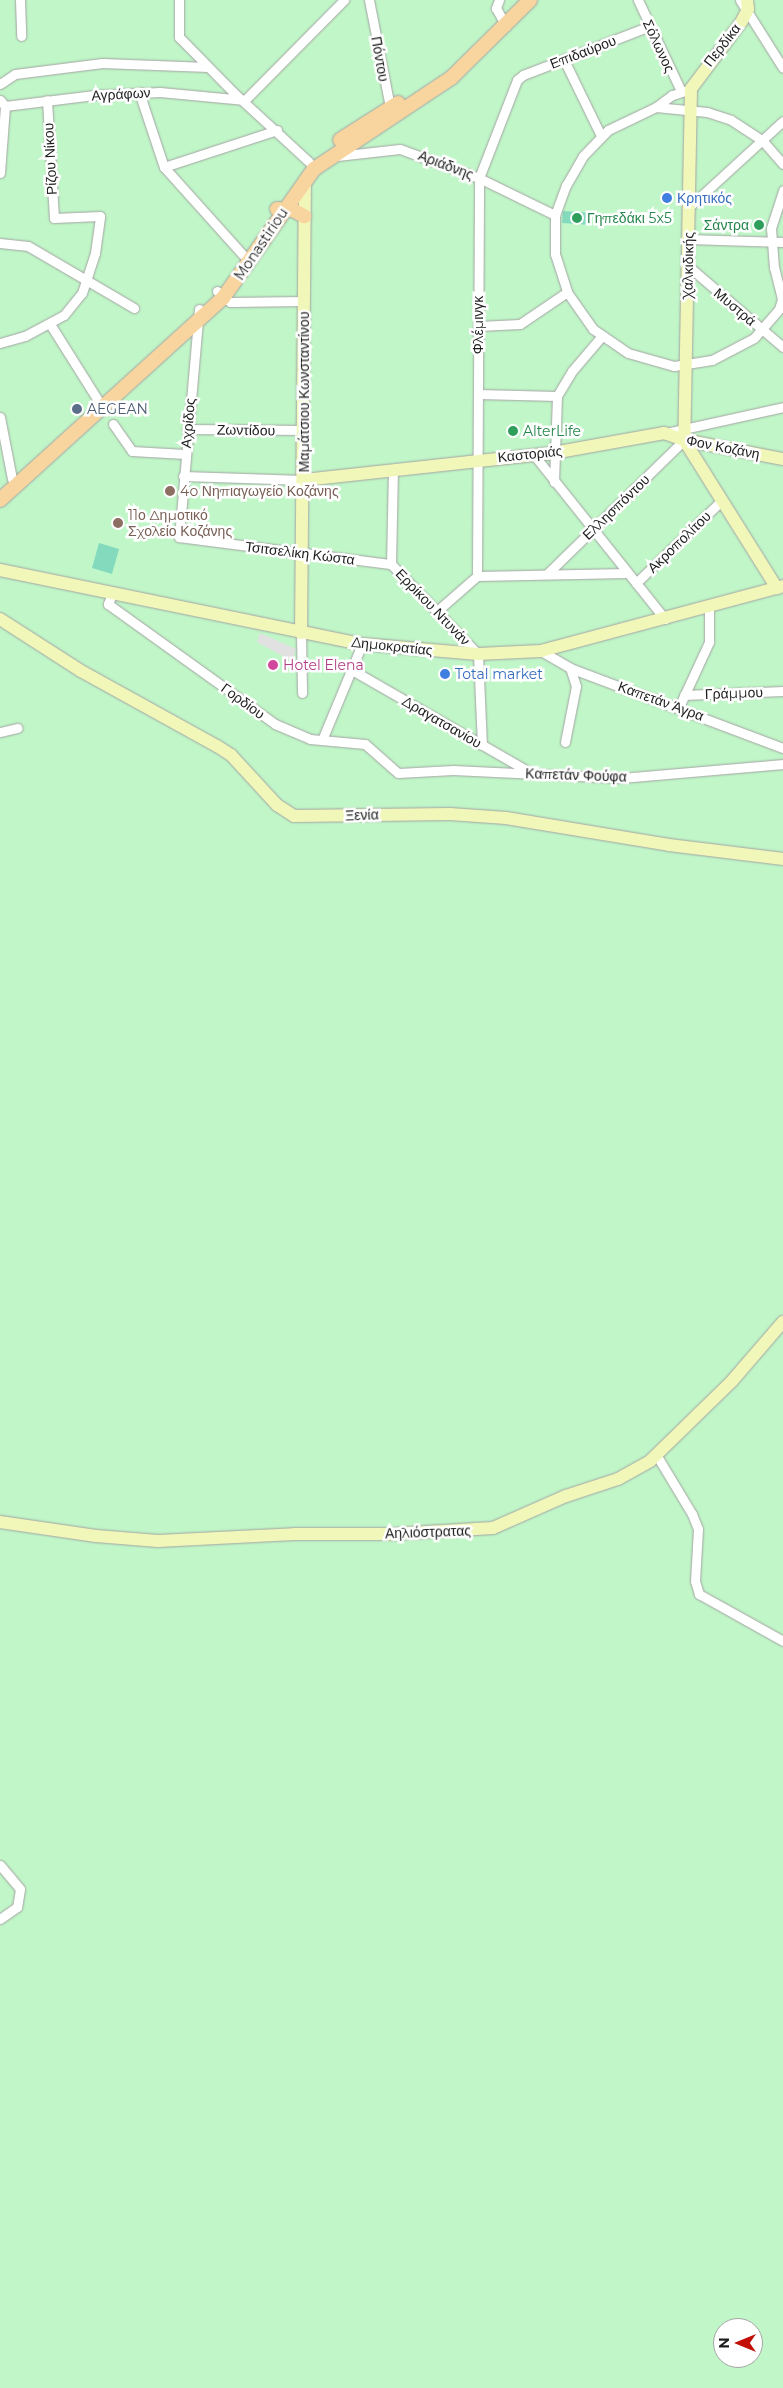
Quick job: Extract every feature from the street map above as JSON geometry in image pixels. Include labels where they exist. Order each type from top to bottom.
[{"type":"main road","name":"Monastiriou","points":[[503,23],[520,0]]},
{"type":"main road","name":"Monastiriou","points":[[0,500],[220,294],[309,162],[451,78],[503,23],[530,0]]},
{"type":"main road","name":"Monastiriou","points":[[220,294],[243,255],[279,209],[305,180],[329,158],[391,113]]},
{"type":"main road","points":[[279,209],[304,216]]},
{"type":"main road","name":"Monastiriou","points":[[0,489],[101,404]]},
{"type":"street","points":[[20,0],[21,36]]},
{"type":"street","points":[[179,0],[179,37],[208,67],[309,162]]},
{"type":"street","points":[[245,100],[344,0]]},
{"type":"street","name":"Πόντου","points":[[369,0],[391,113]]},
{"type":"street","points":[[499,0],[496,8],[503,23]]},
{"type":"street","name":"Σόλωνος","points":[[638,0],[650,26],[686,90]]},
{"type":"street","points":[[745,3],[783,68]]},
{"type":"street","name":"Περδίκα","points":[[686,90],[745,3]]},
{"type":"street","name":"Επιδαύρου","points":[[517,80],[523,75],[650,26]]},
{"type":"street","points":[[564,60],[601,136]]},
{"type":"street","points":[[0,84],[16,74],[102,63],[208,67]]},
{"type":"street","name":"Φλέμινγκ","points":[[477,576],[479,178],[517,80]]},
{"type":"street","points":[[686,90],[656,107],[622,122],[601,136],[574,168],[555,215],[555,254],[567,292],[585,321],[601,337],[638,358],[686,367],[734,351],[763,331],[779,309],[782,298],[774,268],[771,241],[773,216],[783,190]]},
{"type":"street","name":"Χαλκιδικής","points":[[685,434],[691,110],[686,90]]},
{"type":"street","points":[[139,92],[164,167],[243,255]]},
{"type":"street","name":"Αγράφων","points":[[3,103],[139,92],[245,100]]},
{"type":"street","name":"Ρίζου Νίκου","points":[[47,100],[54,218],[100,216],[88,280]]},
{"type":"street","points":[[0,173],[3,103]]},
{"type":"street","points":[[656,107],[691,110],[731,120],[762,140],[783,164]]},
{"type":"street","points":[[689,207],[783,121]]},
{"type":"street","points":[[164,167],[277,130]]},
{"type":"street","name":"Αριάδνης","points":[[329,158],[400,149],[479,178],[555,215]]},
{"type":"street","name":"Μαμάτσιου Κωνσταντίνου","points":[[301,633],[304,480],[305,180]]},
{"type":"street","points":[[688,239],[783,242]]},
{"type":"street","points":[[0,243],[28,246],[134,308]]},
{"type":"street","name":"Μυστρά","points":[[688,266],[783,348]]},
{"type":"street","points":[[0,343],[25,336],[50,324],[74,304],[88,280]]},
{"type":"street","points":[[478,326],[520,324],[567,292]]},
{"type":"street","points":[[220,294],[238,302],[304,301]]},
{"type":"street","name":"Αχρίδος","points":[[179,537],[198,315]]},
{"type":"street","points":[[50,324],[101,404]]},
{"type":"street","points":[[554,483],[553,453],[557,396],[572,372],[601,337]]},
{"type":"street","points":[[478,394],[557,396]]},
{"type":"street","points":[[780,587],[722,500],[685,434],[783,407]]},
{"type":"street","points":[[0,417],[12,478]]},
{"type":"street","points":[[113,424],[132,451],[185,454]]},
{"type":"street","name":"Ζωντίδου","points":[[187,429],[304,430]]},
{"type":"street","name":"Φον Κοζάνη","points":[[664,433],[685,434],[783,459]]},
{"type":"street","name":"Καστοριάς","points":[[304,480],[478,459],[553,453],[664,433]]},
{"type":"street","name":"Ελλησπόντου","points":[[546,574],[592,531],[685,434]]},
{"type":"street","points":[[534,455],[592,531],[665,618]]},
{"type":"street","name":"Ερρίκου Ντυνάν","points":[[393,469],[391,564],[478,654]]},
{"type":"street","points":[[183,476],[304,480]]},
{"type":"street","name":"Ακροπολίτου","points":[[636,583],[722,500]]},
{"type":"street","name":"Τσιτσελίκη Κώστα","points":[[179,537],[391,564]]},
{"type":"street","name":"Δημοκρατίας","points":[[0,570],[362,644],[478,654],[541,651],[780,587]]},
{"type":"street","points":[[437,611],[477,576],[627,573]]},
{"type":"street","name":"Γορδίου","points":[[112,594],[108,604],[275,724],[302,736],[365,744],[398,773]]},
{"type":"street","points":[[679,707],[709,642],[709,607]]},
{"type":"street","name":"Ξενία","points":[[0,619],[74,667],[231,755],[277,805],[294,816],[441,814],[506,818],[669,845],[783,859]]},
{"type":"street","points":[[301,633],[302,693]]},
{"type":"street","points":[[322,740],[362,644]]},
{"type":"street","name":"Καπετάν Άγρα","points":[[541,651],[570,668],[679,707],[783,748]]},
{"type":"street","points":[[478,654],[482,745]]},
{"type":"street","points":[[565,742],[576,686],[570,668]]},
{"type":"street","name":"Δραγατσανίου","points":[[352,670],[533,774]]},
{"type":"street","name":"Γράμμου","points":[[684,695],[783,691]]},
{"type":"street","points":[[0,732],[18,728]]},
{"type":"street","name":"Καπετάν Φούφα","points":[[398,773],[453,770],[620,778],[783,764]]},
{"type":"street","name":"Αηλιόστρατας","points":[[0,1522],[96,1536],[158,1541],[479,1530],[618,1479],[657,1456],[732,1381],[783,1322]]},
{"type":"street","points":[[657,1456],[692,1514],[698,1529],[695,1581],[699,1594],[783,1641]]},
{"type":"street","points":[[0,1865],[20,1889],[17,1907],[0,1919]]},
{"type":"green space","points":[[0,0],[783,0],[783,2388],[0,2388]]},
{"type":"green space","name":"Γηπεδάκι 5x5","points":[[563,211],[592,213],[591,225],[562,223]]},
{"type":"green space","points":[[99,543],[119,549],[112,574],[92,568]]},
{"type":"shaded area","points":[[260,633],[296,649],[292,661],[257,642]]},
{"type":"place","name":"Κρητικός","points":[[667,198]]},
{"type":"place","name":"Γηπεδάκι 5x5","points":[[577,218]]},
{"type":"place","name":"Σάντρα","points":[[759,225]]},
{"type":"place","name":"AEGEAN","points":[[77,409]]},
{"type":"place","name":"AlterLife","points":[[513,431]]},
{"type":"place","name":"4o Νηπιαγωγείο Κοζάνης","points":[[170,491]]},
{"type":"place","name":"11ο Δημοτικό Σχολείο Κοζάνης","points":[[118,523]]},
{"type":"place","name":"Hotel Elena","points":[[273,665]]},
{"type":"place","name":"Total market","points":[[445,674]]}]
